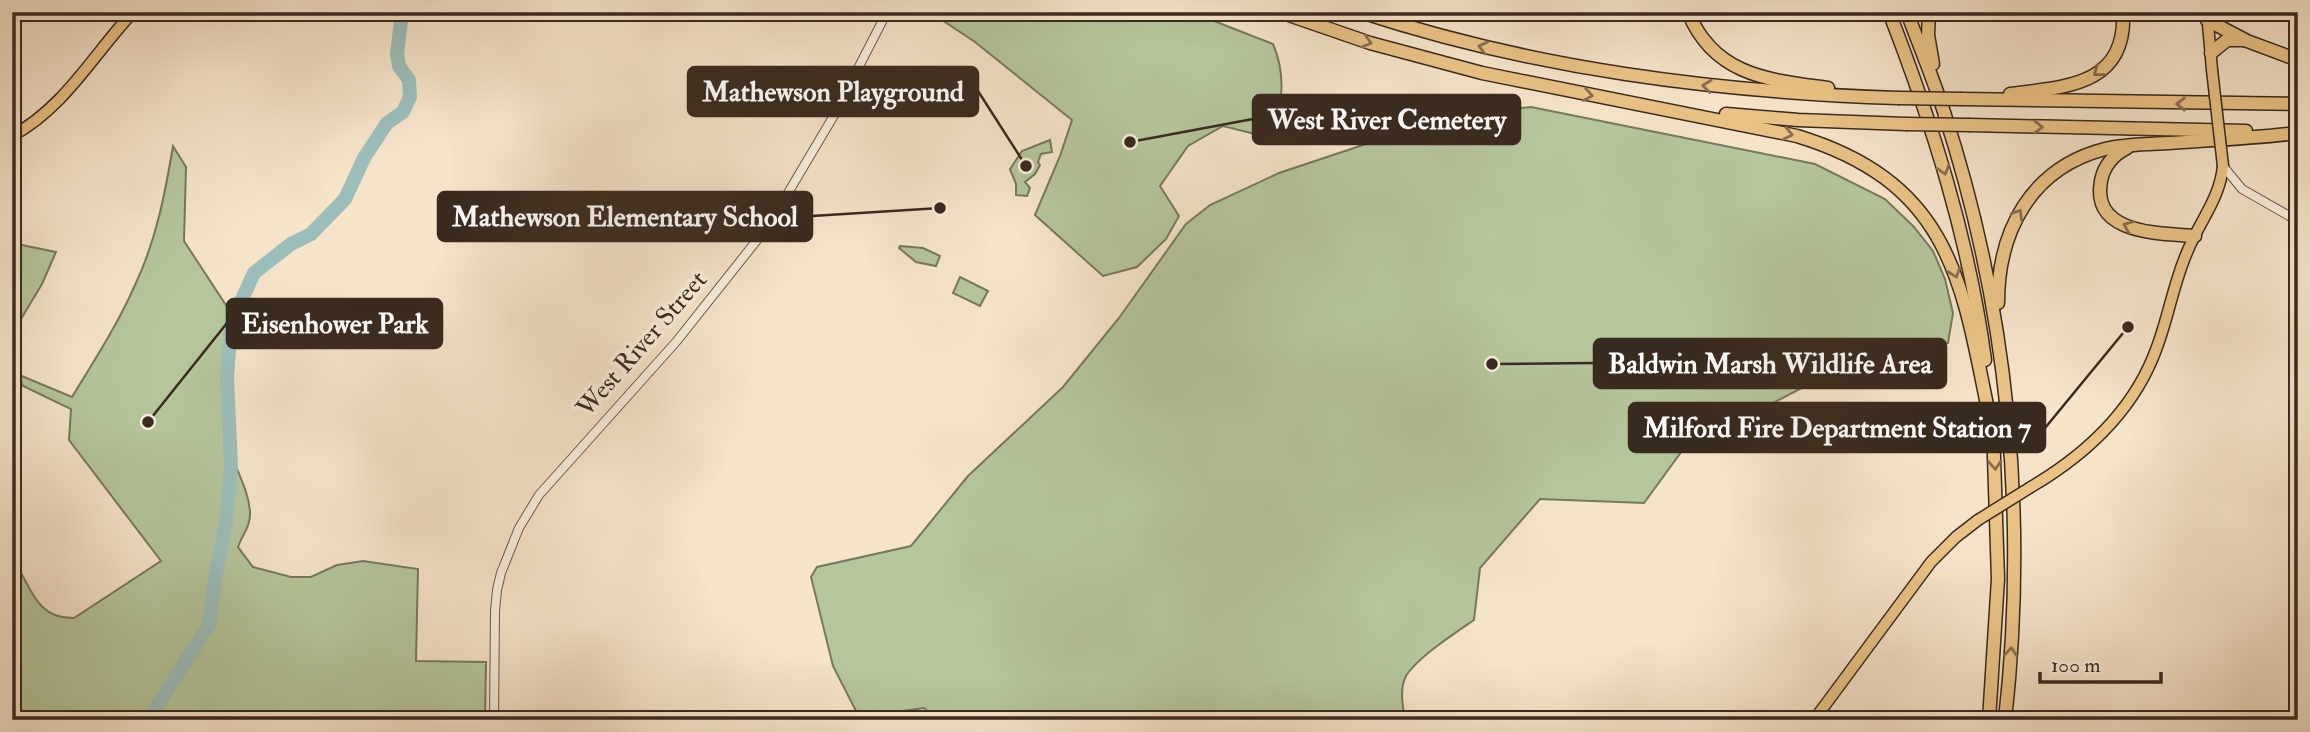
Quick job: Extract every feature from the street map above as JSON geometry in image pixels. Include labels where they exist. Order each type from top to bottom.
[{"type":"highway","points":[[1280,12],[1370,43],[1454,66],[1530,84],[1810,140],[1868,167],[1907,196],[1938,237],[1957,279],[1993,435]]},
{"type":"highway","points":[[1360,12],[1500,51],[1636,77],[1754,91],[1898,98],[2298,104]]},
{"type":"highway","points":[[1688,12],[1709,46],[1744,72],[1772,80],[1898,98]]},
{"type":"highway","points":[[1881,12],[1923,104]]},
{"type":"highway","points":[[1889,12],[1947,178],[1983,348],[1993,435],[1998,579],[1989,720]]},
{"type":"highway","points":[[1906,12],[1943,109]]},
{"type":"highway","points":[[1929,12],[1929,46],[1943,109],[1979,238],[2000,352]]},
{"type":"highway","points":[[1962,99],[2064,87],[2089,79],[2102,70],[2116,51],[2122,36],[2123,12]]},
{"type":"highway","points":[[2207,16],[2247,41],[2298,60]]},
{"type":"highway","points":[[2211,53],[2227,40],[2247,41]]},
{"type":"highway","points":[[1625,102],[1760,117],[1906,124],[2298,132]]},
{"type":"highway","points":[[2005,720],[2012,643],[2015,556],[2012,468],[1997,310],[1998,273],[2005,244],[2021,209],[2048,179],[2074,161],[2107,148],[2298,132]]},
{"type":"highway","points":[[2130,146],[2111,159],[2103,172],[2100,193],[2109,213],[2119,224],[2133,229],[2195,236]]},
{"type":"main road","points":[[12,136],[43,116],[68,91],[133,12]]},
{"type":"main road","points":[[1814,720],[1931,562],[1978,520],[2068,464],[2100,436],[2128,402],[2145,375],[2157,348],[2180,273],[2218,191],[2223,166],[2207,16]]},
{"type":"street","name":"West River Street","points":[[494,720],[497,590],[519,528],[539,495],[682,334],[769,225],[833,117],[887,12]]},
{"type":"street","points":[[2223,166],[2242,189],[2298,221]]},
{"type":"green space","points":[[930,12],[1191,12],[1273,44],[1280,68],[1281,91],[1271,138],[1223,126],[1188,146],[1160,186],[1179,216],[1166,239],[1137,267],[1103,276],[1035,215],[1072,120],[975,42]]},
{"type":"green space","points":[[1531,107],[1815,164],[1885,199],[1914,227],[1933,251],[1945,279],[1953,313],[1948,343],[1905,343],[1815,381],[1756,412],[1710,419],[1690,440],[1644,503],[1540,499],[1480,568],[1474,620],[1428,653],[1406,676],[1402,692],[1405,720],[938,720],[924,708],[859,717],[833,666],[811,577],[817,567],[911,546],[968,476],[1063,387],[1119,318],[1186,224],[1210,205],[1279,173],[1456,114]]},
{"type":"green space","points":[[1050,140],[1052,152],[1041,154],[1038,162],[1040,165],[1035,174],[1025,182],[1030,188],[1027,196],[1016,195],[1016,184],[1010,169],[1022,151]]},
{"type":"green space","points":[[173,146],[186,167],[184,241],[233,316],[224,365],[224,419],[230,450],[245,488],[250,512],[248,526],[238,547],[253,567],[291,577],[311,577],[337,565],[363,561],[418,569],[416,661],[486,662],[485,720],[156,720],[153,717],[151,720],[12,720],[12,558],[42,606],[50,613],[74,618],[161,561],[69,440],[71,409],[23,386],[17,374],[72,397],[128,300],[149,251],[167,182]]},
{"type":"green space","points":[[12,243],[56,252],[42,284],[12,334]]},
{"type":"green space","points":[[899,248],[923,248],[940,256],[936,266],[916,262]]},
{"type":"green space","points":[[960,277],[988,291],[980,306],[953,293]]},
{"type":"waterway","points":[[148,720],[209,625],[226,522],[231,466],[227,377],[231,323],[254,273],[291,244],[311,234],[345,199],[364,158],[387,123],[403,112],[410,97],[409,80],[399,66],[397,54],[402,12]]},
{"type":"place","name":"West River Cemetery","points":[[1130,142]]},
{"type":"place","name":"Mathewson Playground","points":[[1026,166]]},
{"type":"place","name":"Mathewson Elementary School","points":[[940,208]]},
{"type":"place","name":"Milford Fire Department Station 7","points":[[2128,327]]},
{"type":"place","name":"Baldwin Marsh Wildlife Area","points":[[1492,364]]},
{"type":"place","name":"Eisenhower Park","points":[[148,422]]}]
